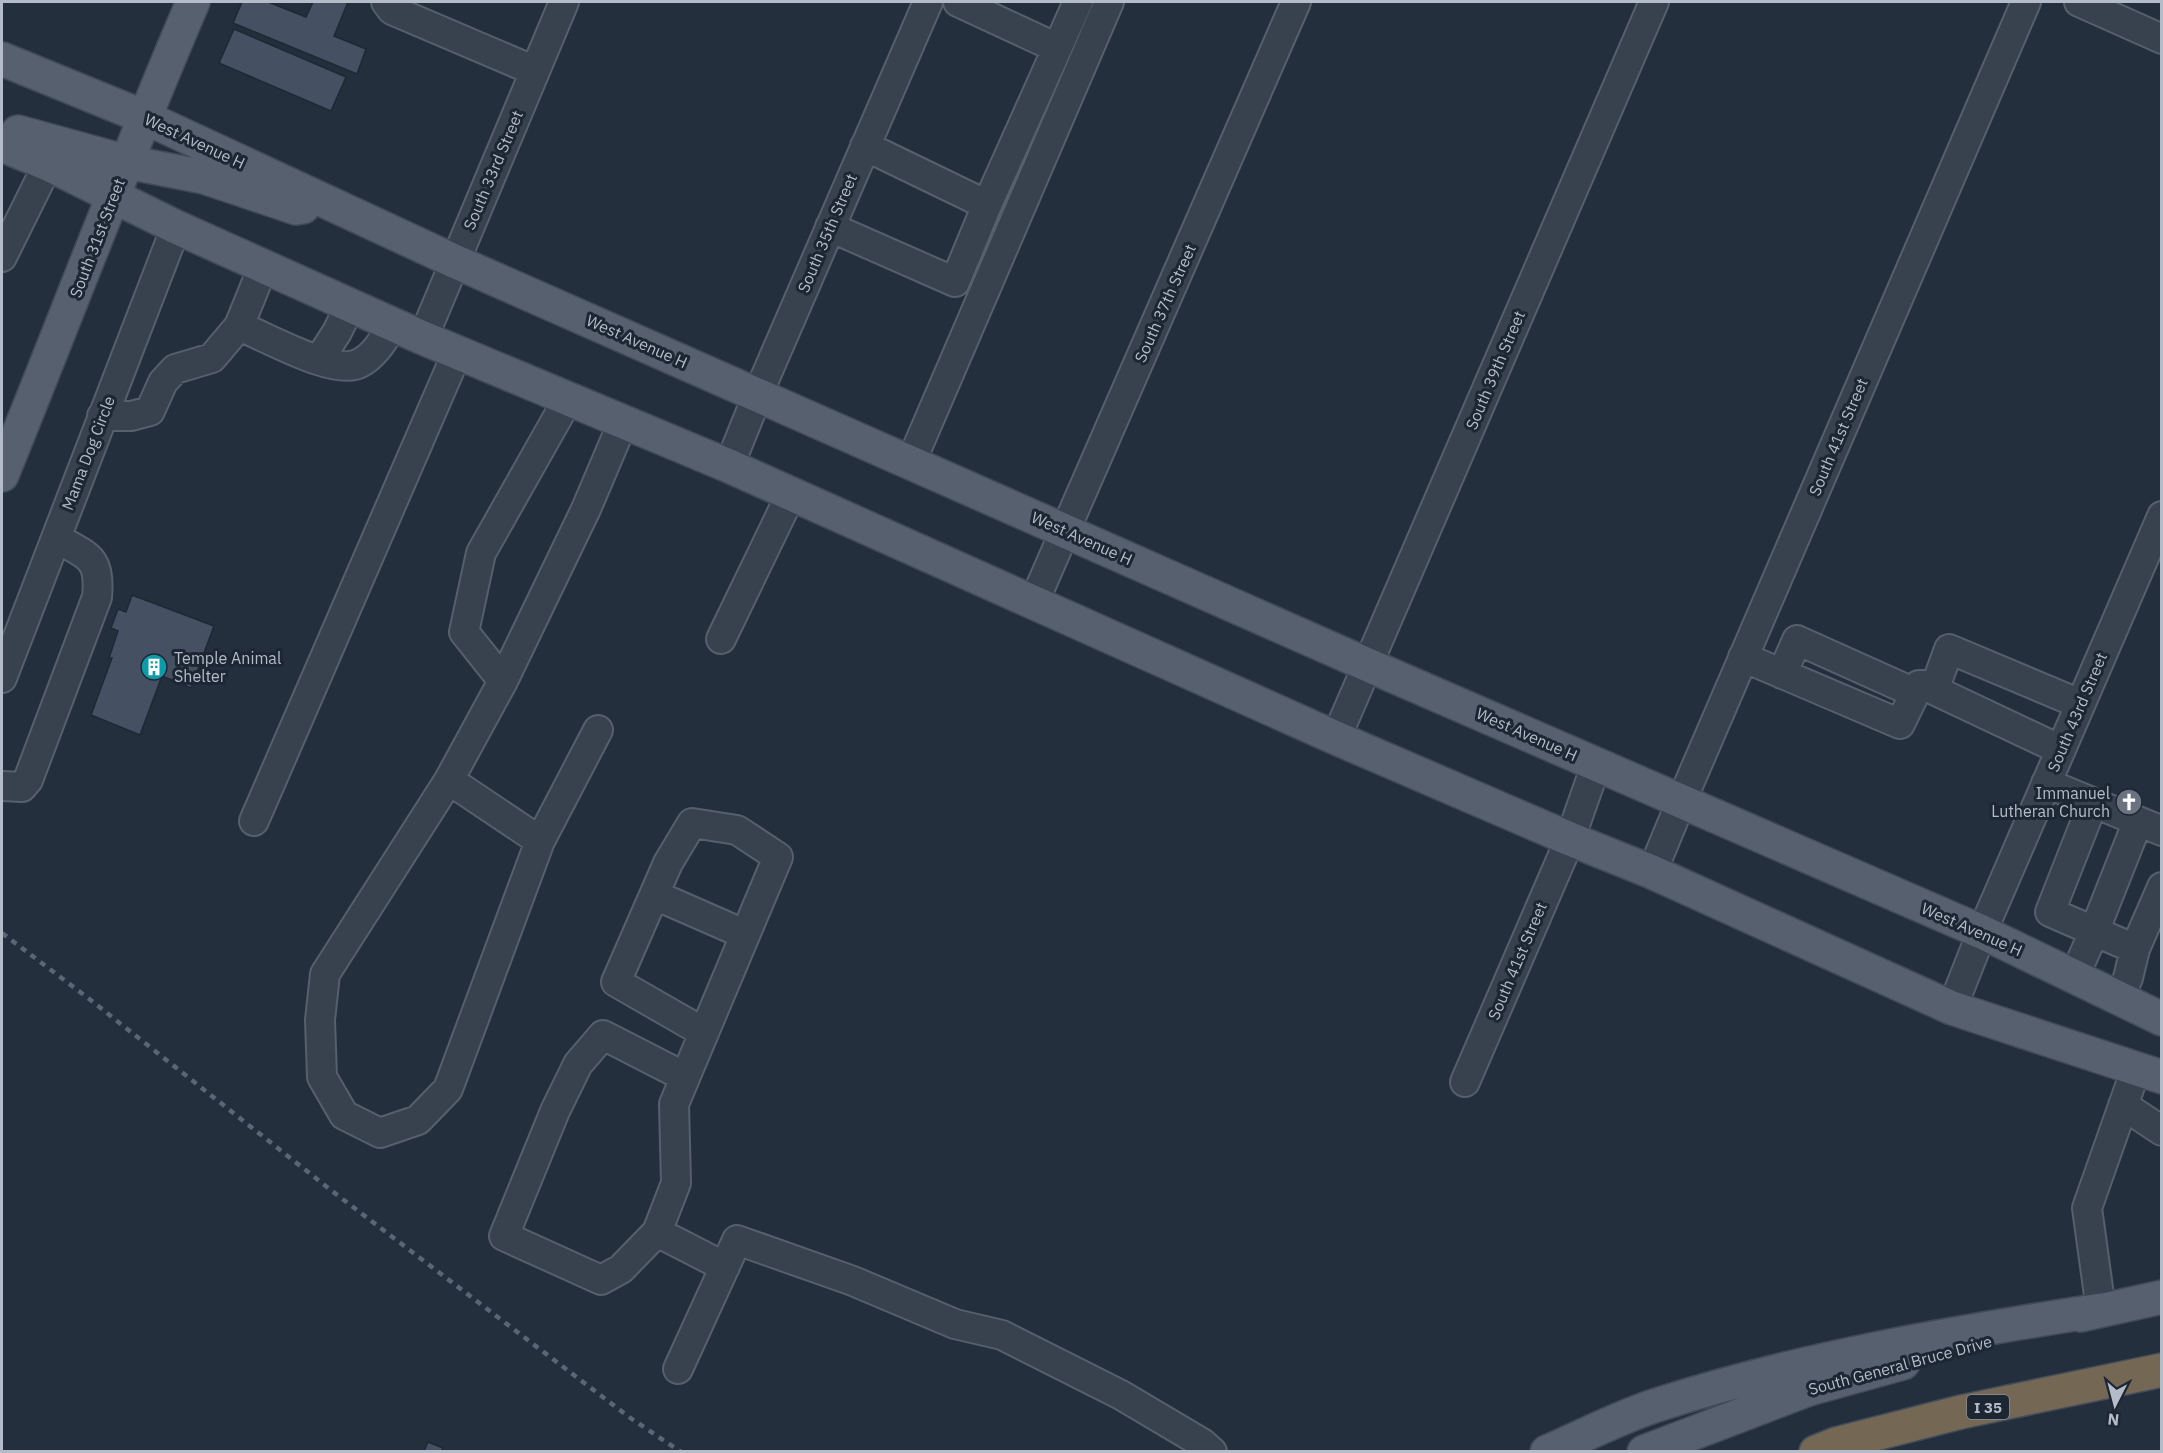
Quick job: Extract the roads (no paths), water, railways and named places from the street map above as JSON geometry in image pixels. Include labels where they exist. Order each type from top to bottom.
[{"type":"highway","name":"I 35","points":[[1816,1452],[1836,1444],[1960,1412],[2162,1370]]},
{"type":"main road","name":"South 31st Street","points":[[2,475],[114,198],[144,117],[193,2]]},
{"type":"main road","name":"West Avenue H","points":[[2,59],[144,117],[454,261],[1368,665],[1982,932],[2162,1019]]},
{"type":"main road","points":[[2,127],[127,162],[204,177],[296,208],[327,202]]},
{"type":"main road","points":[[2,145],[48,164],[114,198],[350,306],[729,466],[1033,604],[1336,738],[1652,872],[1952,1008],[2149,1073]]},
{"type":"main road","name":"South General Bruce Drive","points":[[1644,1452],[1809,1389],[2101,1310],[2162,1297]]},
{"type":"main road","points":[[1547,1452],[1658,1404],[1809,1362],[1959,1332],[2101,1310]]},
{"type":"street","points":[[386,2],[392,10],[534,70]]},
{"type":"street","name":"South 33rd Street","points":[[423,338],[564,2]]},
{"type":"street","name":"South 35th Street","points":[[729,466],[927,2]]},
{"type":"street","points":[[958,2],[1057,48]]},
{"type":"street","points":[[955,282],[1078,2]]},
{"type":"street","points":[[910,462],[1109,2]]},
{"type":"street","name":"South 37th Street","points":[[1033,604],[1296,2]]},
{"type":"street","name":"South 39th Street","points":[[1336,738],[1654,2]]},
{"type":"street","name":"South 41st Street","points":[[1652,872],[2026,2]]},
{"type":"street","points":[[2079,2],[2162,39]]},
{"type":"street","points":[[865,146],[987,205]]},
{"type":"street","points":[[2,257],[48,164]]},
{"type":"street","name":"Mama Dog Circle","points":[[2,678],[176,227]]},
{"type":"street","points":[[830,227],[982,296]]},
{"type":"street","points":[[102,416],[130,416],[150,411],[163,382],[175,369],[212,358],[239,326],[263,267]]},
{"type":"street","points":[[319,360],[350,306]]},
{"type":"street","points":[[239,326],[301,355],[345,368],[359,364],[377,349],[393,325]]},
{"type":"street","points":[[254,821],[457,353]]},
{"type":"street","points":[[503,681],[464,632],[481,553],[568,399]]},
{"type":"street","points":[[598,730],[540,841],[448,1089],[418,1120],[380,1133],[344,1115],[322,1077],[320,1020],[325,974],[448,780],[503,681],[586,509],[623,422]]},
{"type":"street","points":[[721,639],[791,495]]},
{"type":"street","name":"South 43rd Street","points":[[1952,1008],[1982,932],[2162,516]]},
{"type":"street","points":[[2,786],[22,788],[28,780],[97,597],[96,568],[90,557],[56,538]]},
{"type":"street","points":[[1786,664],[1797,640],[1925,689],[1934,690],[2061,750]]},
{"type":"street","points":[[1747,647],[1786,664],[1900,724],[1949,649],[2080,704]]},
{"type":"street","name":"South 41st Street","points":[[1465,1082],[1570,839],[1596,765]]},
{"type":"street","points":[[448,780],[540,841]]},
{"type":"street","points":[[2046,783],[2150,826],[2094,932],[2074,977]]},
{"type":"street","points":[[2093,803],[2050,912],[2134,949]]},
{"type":"street","points":[[685,1077],[603,1035],[578,1064],[555,1111],[504,1236],[601,1280],[621,1269],[657,1232],[676,1183],[674,1104],[778,857],[737,830],[692,823],[668,863],[656,895],[616,982],[703,1032]]},
{"type":"street","points":[[2118,998],[2128,978],[2134,949],[2162,887]]},
{"type":"street","points":[[656,895],[744,934]]},
{"type":"street","points":[[2101,1310],[2086,1208],[2123,1105],[2149,1073]]},
{"type":"street","points":[[2123,1105],[2162,1131]]},
{"type":"street","points":[[657,1232],[725,1267]]},
{"type":"street","points":[[678,1369],[737,1240],[853,1281],[955,1324],[1002,1335],[1121,1395],[1202,1443],[1212,1452]]},
{"type":"railway","points":[[2,933],[332,1191],[629,1417],[681,1452]]},
{"type":"place","name":"Temple Animal Shelter","points":[[154,667]]},
{"type":"place","name":"Immanuel Lutheran Church","points":[[2129,802]]}]
